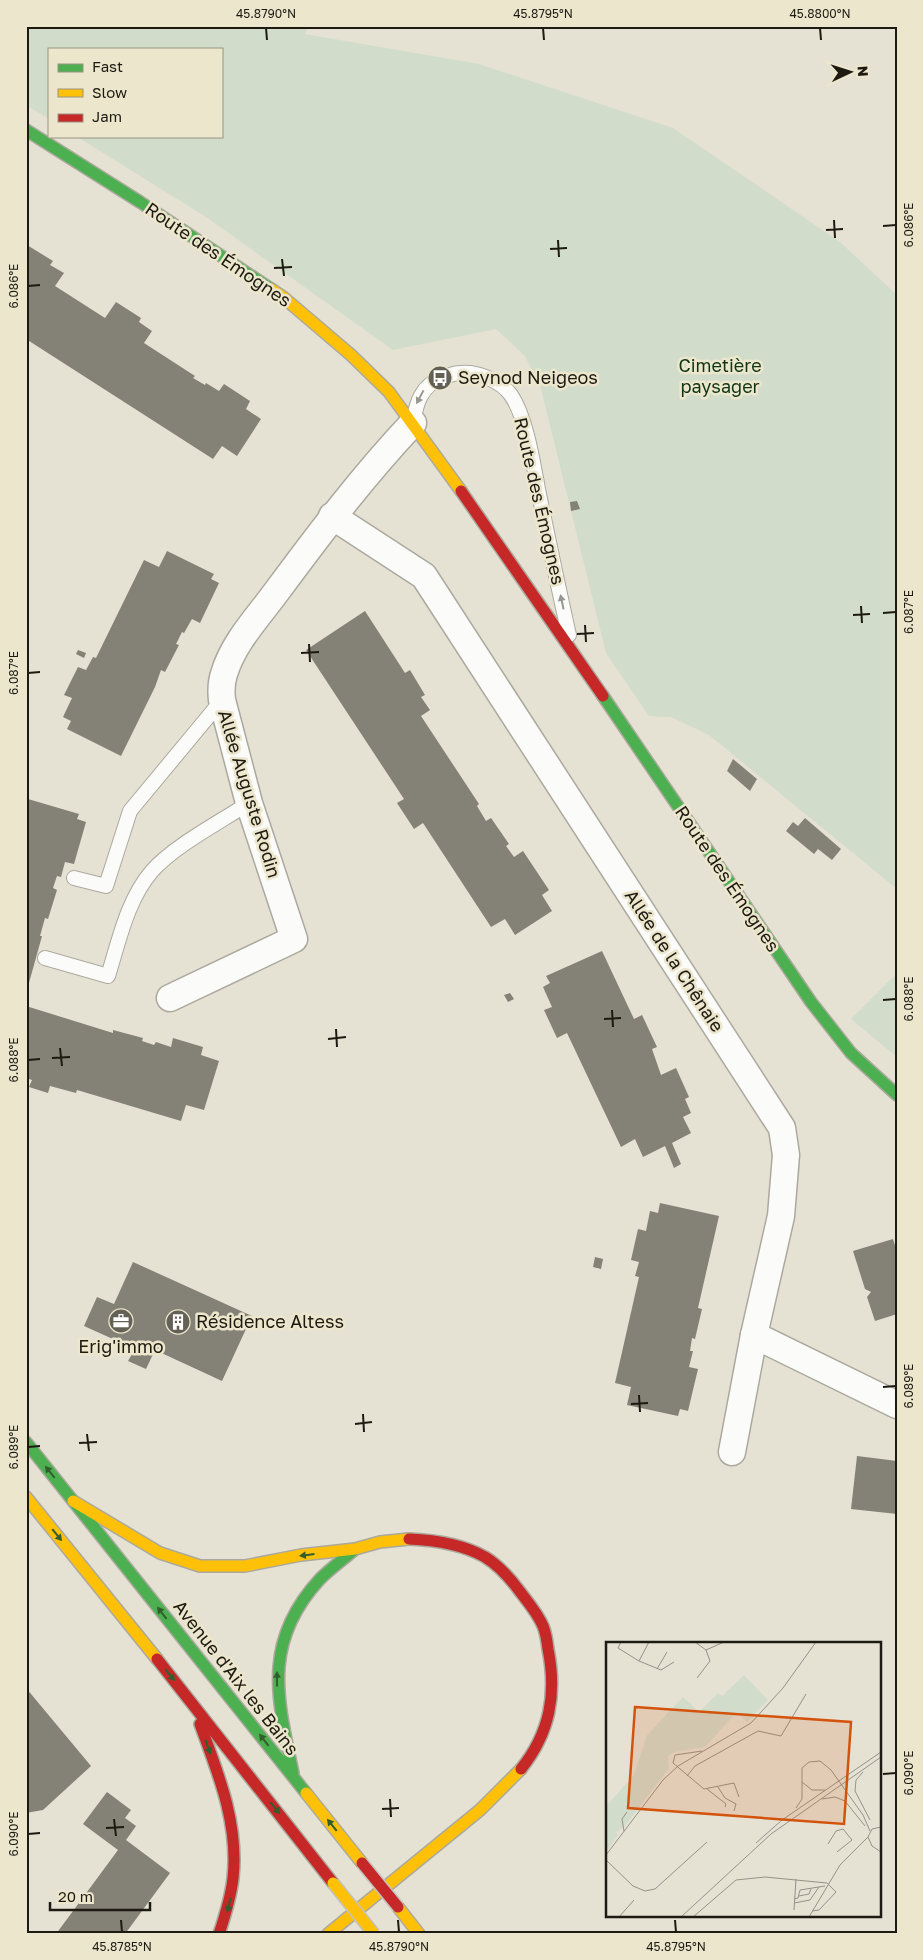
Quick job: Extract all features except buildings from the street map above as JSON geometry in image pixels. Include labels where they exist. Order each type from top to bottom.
[{"type":"main road","name":"Route des Émognes","points":[[26,130],[140,202],[283,297],[350,355],[388,392],[413,423],[572,650],[811,1002],[852,1053],[897,1095]]},
{"type":"main road","name":"Avenue d'Aix les Bains","points":[[26,1442],[419,1934]]},
{"type":"main road","points":[[26,1497],[192,1701],[374,1934]]},
{"type":"main road","points":[[73,1501],[160,1553],[200,1566],[245,1566],[302,1555],[355,1549],[380,1542],[405,1539],[435,1540],[471,1550],[487,1558],[506,1574],[533,1608],[544,1628],[553,1672],[552,1702],[532,1754],[514,1778],[480,1810],[328,1934]]},
{"type":"main road","points":[[294,1778],[277,1688],[276,1673],[280,1650],[287,1627],[301,1602],[319,1580],[355,1549]]},
{"type":"main road","points":[[192,1701],[219,1777],[229,1809],[233,1831],[234,1885],[229,1909],[219,1934]]},
{"type":"street","name":"Allée Auguste Rodin","points":[[170,998],[294,939],[249,803],[222,700],[221,688],[224,674],[241,639],[332,516],[375,463],[413,423]]},
{"type":"street","name":"Allée de la Chênaie","points":[[332,516],[424,576],[782,1128],[786,1155],[781,1216],[754,1335],[732,1452]]},
{"type":"street","points":[[754,1335],[897,1405]]},
{"type":"lane","name":"Route des Émognes","points":[[413,423],[416,405],[423,391],[440,378],[460,373],[479,376],[499,383],[511,394],[521,417],[533,465],[572,650]]},
{"type":"lane","points":[[74,878],[106,886],[130,810],[222,700]]},
{"type":"lane","points":[[45,958],[108,976],[128,911],[152,872],[169,855],[249,803]]},
{"type":"green space","name":"Cimetière paysager","points":[[26,26],[308,26],[305,34],[479,64],[673,128],[840,242],[897,295],[897,889],[709,735],[671,717],[649,716],[606,653],[541,389],[525,356],[496,329],[393,350],[206,217],[79,138],[222,138],[222,48],[48,48],[48,118],[26,105]]},
{"type":"green space","points":[[897,973],[897,1057],[851,1019]]},
{"type":"traffic: fast","points":[[26,130],[140,202],[271,289]]},
{"type":"traffic: fast","points":[[603,696],[811,1002],[851,1053],[897,1095]]},
{"type":"traffic: fast","points":[[26,1442],[306,1793]]},
{"type":"traffic: fast","points":[[293,1773],[279,1695],[279,1671],[282,1648],[289,1625],[302,1602],[320,1579],[355,1549]]},
{"type":"traffic: slow","points":[[271,289],[351,355],[389,392],[461,491]]},
{"type":"traffic: slow","points":[[26,1497],[157,1659]]},
{"type":"traffic: slow","points":[[73,1501],[160,1553],[200,1566],[245,1566],[301,1555],[355,1549],[380,1542],[409,1539]]},
{"type":"traffic: slow","points":[[328,1934],[480,1810],[521,1769]]},
{"type":"traffic: slow","points":[[306,1793],[362,1863]]},
{"type":"traffic: slow","points":[[333,1883],[374,1934]]},
{"type":"traffic: slow","points":[[398,1907],[419,1934]]},
{"type":"traffic: jam","points":[[461,491],[603,696]]},
{"type":"traffic: jam","points":[[409,1539],[429,1540],[448,1544],[467,1549],[485,1557],[499,1567],[511,1580],[541,1621],[546,1634],[551,1666],[552,1682],[549,1712],[539,1741],[521,1769]]},
{"type":"traffic: jam","points":[[157,1659],[333,1883]]},
{"type":"traffic: jam","points":[[200,1724],[226,1799],[233,1838],[232,1885],[228,1906],[219,1934]]},
{"type":"traffic: jam","points":[[362,1863],[398,1907]]},
{"type":"place","name":"Seynod Neigeos","points":[[440,378]]},
{"type":"place","name":"Erig'immo","points":[[121,1321]]},
{"type":"place","name":"Résidence Altess","points":[[178,1322]]}]
